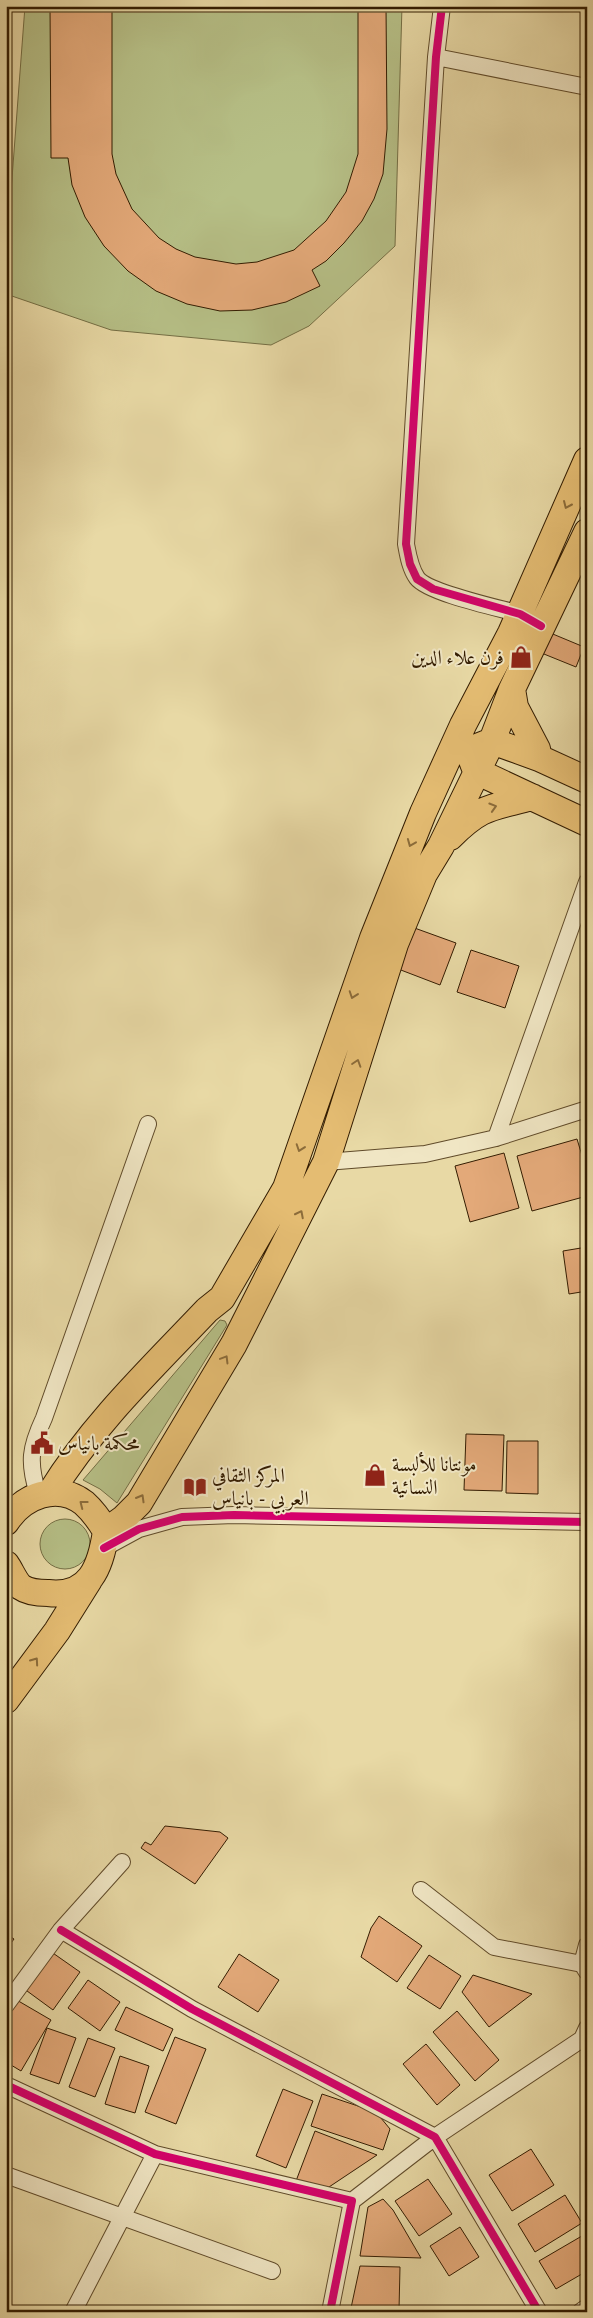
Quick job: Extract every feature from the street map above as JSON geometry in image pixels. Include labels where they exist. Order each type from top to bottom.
[{"type":"main road","points":[[587,460],[524,624],[511,655],[494,687],[472,740],[479,754],[532,797],[587,823]]},
{"type":"main road","points":[[6,1522],[14,1510],[44,1493],[125,1395],[207,1310],[222,1298],[286,1188],[373,938],[423,813],[462,725],[524,624],[584,548]]},
{"type":"main road","points":[[6,1700],[57,1631],[99,1565],[105,1540],[139,1503],[234,1344],[326,1162],[395,944],[424,874],[441,846],[479,754],[512,689],[524,624]]},
{"type":"main road","points":[[512,689],[515,707],[538,749],[540,758]]},
{"type":"main road","points":[[423,813],[441,797],[454,772],[479,754],[540,758],[587,780]]},
{"type":"main road","points":[[441,846],[468,819],[480,812],[493,806],[532,797]]},
{"type":"main road","points":[[222,1298],[250,1310]]},
{"type":"main road","points":[[44,1493],[68,1495],[83,1502],[105,1540]]},
{"type":"main road","points":[[6,1564],[14,1588],[58,1595],[75,1590],[89,1580]]},
{"type":"street","points":[[442,6],[436,57],[406,544],[410,564],[417,579],[433,589],[524,624]]},
{"type":"street","points":[[436,57],[587,87]]},
{"type":"street","points":[[496,1138],[587,882]]},
{"type":"street","points":[[326,1162],[425,1154],[496,1138],[587,1109]]},
{"type":"street","points":[[44,1493],[31,1472],[31,1455],[34,1439],[44,1418],[148,1124]]},
{"type":"street","points":[[105,1540],[182,1517],[234,1515],[587,1522]]},
{"type":"street","points":[[6,2005],[61,1930],[122,1862]]},
{"type":"street","points":[[421,1890],[494,1947],[584,1968],[587,1945]]},
{"type":"street","points":[[61,1930],[192,2009],[435,2137],[539,2312]]},
{"type":"street","points":[[330,2312],[352,2201],[435,2137],[582,2039],[587,2028]]},
{"type":"street","points":[[6,2085],[155,2154],[352,2201]]},
{"type":"street","points":[[73,2312],[155,2154]]},
{"type":"street","points":[[6,2175],[272,2271]]},
{"type":"street","points":[[580,2312],[587,2307]]},
{"type":"green space","points":[[25,6],[402,6],[395,246],[309,326],[271,345],[111,330],[6,294],[6,258]]},
{"type":"green space","points":[[220,1320],[225,1321],[227,1325],[117,1503],[100,1489],[83,1480]]},
{"type":"green space","points":[[65,1519],[75,1521],[83,1526],[88,1534],[90,1544],[88,1554],[83,1562],[75,1567],[65,1569],[55,1567],[47,1562],[42,1554],[40,1544],[42,1534],[47,1526],[55,1521]]},
{"type":"building","points":[[50,6],[112,6],[112,154],[116,174],[132,209],[159,238],[176,249],[195,257],[236,264],[257,262],[294,250],[326,221],[346,192],[358,154],[358,6],[386,6],[387,129],[383,174],[374,199],[362,221],[326,261],[312,270],[320,286],[286,302],[252,310],[220,311],[187,304],[156,291],[128,271],[104,246],[85,217],[72,185],[68,158],[51,158]]},
{"type":"building","points":[[548,632],[584,647],[576,667],[539,652]]},
{"type":"building","points":[[409,926],[456,943],[440,985],[393,967]]},
{"type":"building","points":[[471,950],[519,966],[505,1008],[457,992]]},
{"type":"building","points":[[577,1139],[587,1172],[587,1196],[532,1211],[517,1156]]},
{"type":"building","points":[[504,1153],[519,1208],[470,1222],[455,1166]]},
{"type":"building","points":[[587,1247],[587,1291],[569,1294],[563,1251]]},
{"type":"building","points":[[466,1434],[504,1435],[502,1491],[464,1490]]},
{"type":"building","points":[[507,1441],[538,1441],[538,1494],[506,1493]]},
{"type":"building","points":[[165,1826],[220,1832],[228,1838],[195,1884],[141,1848],[145,1842],[151,1845]]},
{"type":"building","points":[[379,1916],[422,1946],[397,1982],[361,1957],[371,1928]]},
{"type":"building","points":[[6,1934],[14,1939],[6,1950]]},
{"type":"building","points":[[50,1951],[80,1972],[53,2010],[23,1988]]},
{"type":"building","points":[[239,1954],[279,1980],[258,2012],[218,1987]]},
{"type":"building","points":[[429,1955],[461,1976],[440,2009],[407,1988]]},
{"type":"building","points":[[473,1975],[532,1994],[489,2027],[462,1992]]},
{"type":"building","points":[[88,1980],[120,2002],[100,2031],[68,2008]]},
{"type":"building","points":[[15,1999],[51,2020],[21,2071],[6,2062],[6,2014]]},
{"type":"building","points":[[126,2007],[173,2029],[163,2051],[115,2030]]},
{"type":"building","points":[[457,2011],[499,2060],[475,2081],[433,2032]]},
{"type":"building","points":[[47,2028],[76,2038],[59,2084],[30,2074]]},
{"type":"building","points":[[175,2037],[206,2049],[176,2124],[145,2112]]},
{"type":"building","points":[[88,2038],[115,2048],[95,2097],[69,2087]]},
{"type":"building","points":[[426,2044],[460,2085],[437,2105],[403,2064]]},
{"type":"building","points":[[120,2056],[149,2066],[135,2113],[105,2104]]},
{"type":"building","points":[[283,2089],[313,2101],[286,2168],[256,2156]]},
{"type":"building","points":[[322,2094],[376,2112],[390,2129],[383,2150],[311,2126]]},
{"type":"building","points":[[315,2131],[377,2155],[323,2191],[296,2181]]},
{"type":"building","points":[[531,2149],[554,2185],[512,2211],[489,2175]]},
{"type":"building","points":[[428,2179],[452,2214],[419,2236],[395,2201]]},
{"type":"building","points":[[565,2195],[582,2223],[535,2252],[518,2224]]},
{"type":"building","points":[[383,2199],[393,2210],[421,2258],[360,2256],[368,2207]]},
{"type":"building","points":[[460,2227],[479,2257],[449,2276],[430,2246]]},
{"type":"building","points":[[587,2233],[587,2271],[556,2289],[539,2261]]},
{"type":"building","points":[[360,2266],[400,2267],[399,2310],[351,2308]]},
{"type":"cycle path","points":[[442,6],[436,57],[406,544],[410,564],[417,579],[433,589],[520,614],[541,626]]},
{"type":"cycle path","points":[[104,1548],[139,1529],[182,1517],[234,1515],[587,1522]]},
{"type":"cycle path","points":[[61,1930],[192,2009],[435,2137],[539,2312]]},
{"type":"cycle path","points":[[6,2085],[155,2154],[352,2201],[330,2312]]},
{"type":"place","name":"فرن علاء الدين","points":[[521,657]]},
{"type":"place","name":"محكمة بانياس","points":[[42,1443]]},
{"type":"place","name":"مونتانا للألبسة النسائية","points":[[375,1475]]},
{"type":"place","name":"المركز الثقافي العربي - بانياس","points":[[195,1487]]}]
